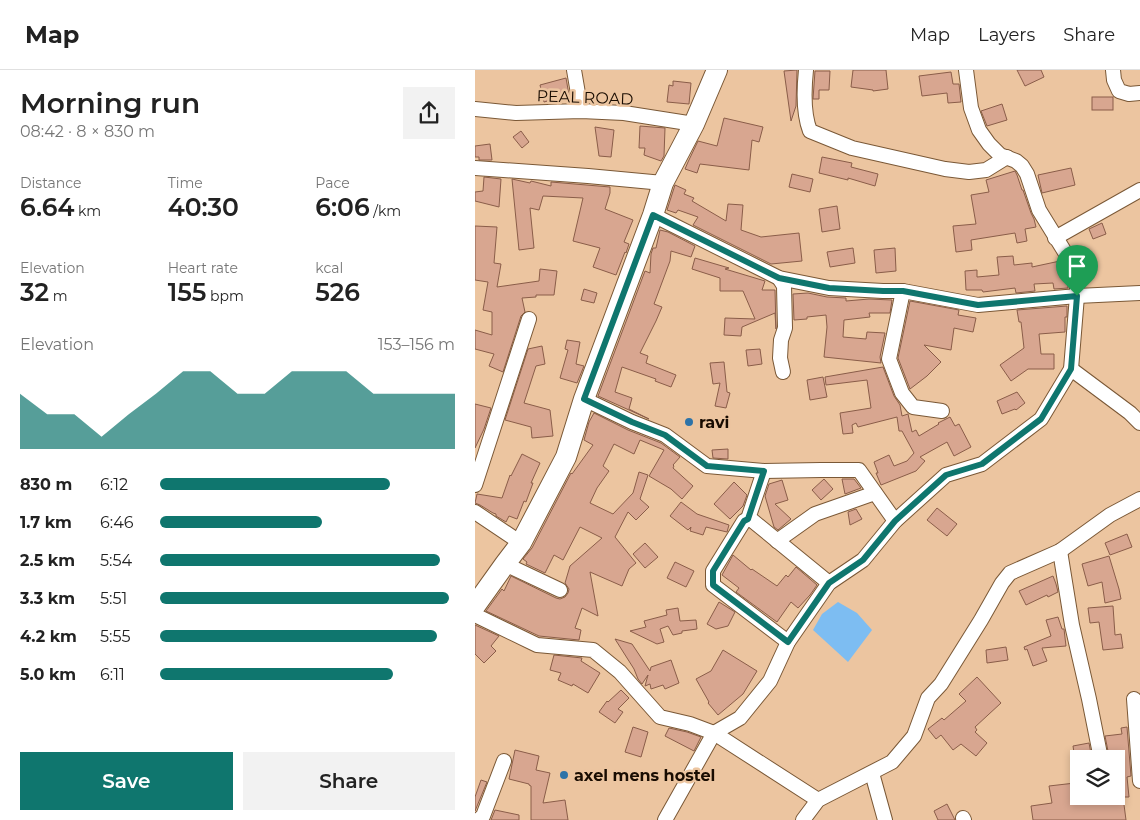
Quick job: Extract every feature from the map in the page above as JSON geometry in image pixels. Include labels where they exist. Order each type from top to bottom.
[{"type":"street","points":[[574,70],[581,112]]},
{"type":"street","points":[[475,606],[521,543],[566,457],[584,399],[653,215],[663,183],[693,124],[717,70]]},
{"type":"street","points":[[806,70],[804,83],[807,122],[810,131],[852,148],[945,169],[969,172],[986,170],[1007,158]]},
{"type":"street","points":[[665,820],[714,733],[740,718],[770,681],[788,642],[829,583],[863,560],[895,521],[946,475],[982,464],[1041,419],[1071,369],[1077,282],[1071,262],[1039,210],[1027,174],[1022,166],[1016,161],[1000,155],[979,130],[971,108],[966,70]]},
{"type":"street","points":[[1113,70],[1114,80],[1119,90],[1129,94],[1140,94]]},
{"type":"street","name":"PEAL ROAD","points":[[475,110],[516,113],[624,113],[693,124]]},
{"type":"street","points":[[475,168],[663,183]]},
{"type":"street","points":[[1055,238],[1140,190]]},
{"type":"street","points":[[653,215],[779,278],[829,288],[903,291],[978,305],[1077,296],[1140,293]]},
{"type":"street","points":[[779,278],[784,286],[785,328],[781,340],[783,372]]},
{"type":"street","points":[[903,291],[889,359],[902,393],[913,407],[942,411]]},
{"type":"street","points":[[475,485],[529,319]]},
{"type":"street","points":[[1071,369],[1130,413],[1140,423]]},
{"type":"street","points":[[584,399],[632,422],[665,435],[707,466],[764,471],[859,470],[895,521]]},
{"type":"street","points":[[764,471],[748,519],[744,521],[713,571],[713,585],[788,642]]},
{"type":"street","points":[[777,541],[815,514],[875,493]]},
{"type":"street","points":[[803,820],[818,800],[892,762],[914,736],[928,698],[941,684],[1002,583],[1010,574],[1060,551],[1110,515],[1140,499]]},
{"type":"street","points":[[475,512],[521,543]]},
{"type":"street","points":[[748,519],[753,521],[829,583]]},
{"type":"street","points":[[1060,551],[1072,625],[1099,750]]},
{"type":"street","points":[[505,564],[560,590]]},
{"type":"street","points":[[475,615],[537,645],[593,650],[620,672],[660,717],[690,724],[714,733],[818,800]]},
{"type":"street","points":[[1134,699],[1140,781]]},
{"type":"street","points":[[478,820],[483,816],[504,761]]},
{"type":"street","points":[[872,773],[885,820]]},
{"type":"water","points":[[838,602],[857,613],[872,630],[848,662],[813,630],[822,614]]},
{"type":"building","points":[[797,70],[796,106],[791,121],[784,71]]},
{"type":"building","points":[[853,70],[886,70],[888,89],[873,91],[851,87]]},
{"type":"building","points":[[1017,70],[1041,70],[1044,77],[1025,86]]},
{"type":"building","points":[[815,71],[830,71],[829,90],[819,90],[819,99],[813,99]]},
{"type":"building","points":[[951,72],[953,84],[959,84],[961,102],[948,103],[947,93],[922,96],[919,76]]},
{"type":"building","points":[[566,78],[569,95],[544,102],[540,85]]},
{"type":"building","points":[[673,81],[691,83],[689,104],[667,102],[669,85],[673,86]]},
{"type":"building","points":[[1092,97],[1113,97],[1113,110],[1092,110]]},
{"type":"building","points":[[1002,104],[1007,120],[987,126],[981,111]]},
{"type":"building","points":[[724,118],[763,127],[759,142],[752,140],[749,170],[700,164],[697,173],[685,169],[698,141],[717,146]]},
{"type":"building","points":[[640,126],[665,128],[664,156],[661,161],[644,155],[645,148],[639,148]]},
{"type":"building","points":[[595,127],[614,130],[611,157],[599,156]]},
{"type":"building","points":[[521,131],[529,142],[522,148],[513,137]]},
{"type":"building","points":[[490,144],[492,160],[479,160],[479,157],[475,157],[475,146]]},
{"type":"building","points":[[822,157],[852,163],[851,167],[878,174],[875,186],[848,178],[848,180],[819,173]]},
{"type":"building","points":[[1071,168],[1075,185],[1042,193],[1038,175]]},
{"type":"building","points":[[1015,171],[1036,227],[1025,229],[1027,241],[1017,243],[1015,233],[971,240],[972,250],[956,252],[953,226],[976,224],[971,195],[989,192],[986,180]]},
{"type":"building","points":[[792,174],[813,179],[810,192],[789,187]]},
{"type":"building","points":[[484,177],[501,179],[499,207],[475,201],[475,192],[483,191]]},
{"type":"building","points":[[512,179],[551,186],[551,182],[610,187],[605,209],[633,220],[624,242],[629,244],[616,275],[593,267],[600,248],[573,241],[583,198],[543,196],[539,210],[530,208],[534,248],[519,250]]},
{"type":"building","points":[[675,185],[686,190],[684,194],[694,198],[692,201],[726,221],[728,204],[743,205],[741,230],[761,237],[799,233],[802,261],[771,264],[693,225],[698,217],[678,210],[676,213],[667,210]]},
{"type":"building","points":[[837,206],[840,229],[822,232],[819,209]]},
{"type":"building","points":[[1102,223],[1106,234],[1093,239],[1089,229]]},
{"type":"building","points":[[475,226],[497,227],[494,263],[501,264],[497,287],[539,281],[540,269],[557,271],[554,295],[536,295],[536,297],[522,298],[525,312],[521,316],[503,372],[489,366],[494,354],[475,349],[475,330],[492,335],[492,312],[483,310],[488,282],[475,280]]},
{"type":"building","points":[[660,230],[668,232],[695,246],[691,257],[671,251],[670,261],[654,304],[662,307],[640,353],[648,356],[646,363],[676,375],[671,387],[655,381],[656,379],[622,367],[615,392],[632,398],[629,409],[649,419],[598,396],[645,271],[650,273],[651,254],[653,248],[656,248]]},
{"type":"building","points":[[853,248],[855,263],[830,267],[827,252]]},
{"type":"building","points":[[895,248],[896,271],[876,273],[874,250]]},
{"type":"building","points":[[1013,256],[1014,265],[1032,263],[1032,267],[1060,261],[1068,288],[1054,289],[1053,283],[1034,284],[1035,291],[1016,293],[1015,288],[983,292],[982,290],[966,290],[965,271],[977,270],[977,277],[999,275],[997,257]]},
{"type":"building","points":[[695,258],[765,281],[762,290],[775,290],[776,329],[775,313],[742,327],[741,336],[724,335],[725,318],[755,319],[743,291],[720,291],[720,278],[692,269]]},
{"type":"building","points":[[584,289],[597,293],[594,303],[581,300]]},
{"type":"building","points":[[808,293],[846,298],[846,301],[892,300],[890,313],[869,313],[870,317],[844,320],[843,337],[866,339],[867,332],[885,333],[880,357],[881,363],[824,357],[827,327],[826,315],[794,320],[793,294]]},
{"type":"building","points":[[910,301],[959,310],[958,315],[976,318],[973,332],[954,328],[951,350],[924,345],[941,362],[910,389],[898,358]]},
{"type":"building","points":[[1067,306],[1065,332],[1039,334],[1041,354],[1054,354],[1054,369],[1028,369],[1011,381],[1000,365],[1024,348],[1021,322],[1019,322],[1017,310]]},
{"type":"building","points":[[567,340],[580,342],[576,364],[584,366],[577,383],[560,378],[568,350],[565,349]]},
{"type":"building","points":[[542,346],[545,364],[536,366],[524,403],[550,410],[553,436],[532,438],[531,427],[505,420],[528,349]]},
{"type":"building","points":[[760,349],[762,364],[748,366],[746,350]]},
{"type":"building","points":[[724,362],[727,392],[730,393],[726,408],[715,406],[720,383],[713,384],[710,363]]},
{"type":"building","points":[[883,367],[894,396],[900,405],[902,416],[908,414],[912,432],[916,430],[919,436],[950,417],[955,426],[959,424],[971,447],[954,456],[947,442],[920,457],[925,461],[916,471],[881,485],[874,462],[889,455],[894,466],[907,461],[914,453],[902,431],[899,431],[897,417],[858,427],[856,423],[852,425],[853,433],[843,434],[840,413],[871,408],[867,380],[826,385],[825,377]]},
{"type":"building","points":[[823,377],[827,397],[810,400],[807,380]]},
{"type":"building","points":[[1017,392],[1025,403],[1016,410],[1002,414],[997,401]]},
{"type":"building","points":[[475,404],[491,408],[475,448]]},
{"type":"building","points":[[594,413],[628,430],[661,443],[680,457],[673,465],[673,468],[693,486],[682,499],[671,489],[649,476],[664,450],[640,440],[634,454],[614,444],[603,466],[609,471],[597,488],[590,503],[613,514],[633,493],[639,472],[648,475],[640,499],[649,507],[636,520],[628,512],[615,537],[636,563],[629,569],[622,586],[590,572],[598,616],[582,608],[575,628],[581,630],[579,640],[539,636],[486,611],[502,589],[504,591],[511,576],[556,598],[565,597],[569,589],[565,583],[570,566],[602,538],[580,527],[563,560],[554,555],[545,573],[526,564],[527,562],[523,559],[532,548],[571,473],[593,445],[584,440],[589,422]]},
{"type":"building","points":[[728,449],[728,459],[713,458],[712,450]]},
{"type":"building","points":[[522,454],[540,463],[531,483],[533,483],[526,502],[524,501],[517,519],[509,516],[506,522],[496,516],[496,514],[475,503],[477,494],[502,498],[510,475]]},
{"type":"building","points":[[824,479],[833,489],[821,500],[812,490]]},
{"type":"building","points":[[842,479],[854,479],[861,488],[845,494]]},
{"type":"building","points":[[782,480],[788,500],[775,504],[791,519],[778,530],[774,527],[765,496],[769,484]]},
{"type":"building","points":[[734,482],[747,495],[743,506],[730,519],[714,504]]},
{"type":"building","points":[[681,502],[697,514],[729,525],[727,532],[706,527],[703,535],[690,531],[691,527],[688,530],[670,516]]},
{"type":"building","points":[[937,508],[957,524],[947,536],[927,520]]},
{"type":"building","points":[[856,509],[862,519],[850,525],[848,512]]},
{"type":"building","points":[[1127,534],[1132,547],[1110,555],[1105,543]]},
{"type":"building","points":[[645,543],[658,557],[645,568],[633,554]]},
{"type":"building","points":[[733,555],[751,570],[777,586],[796,567],[817,585],[798,608],[791,602],[777,622],[736,592],[739,588],[722,575]]},
{"type":"building","points":[[1109,556],[1121,599],[1105,603],[1102,582],[1088,586],[1082,564]]},
{"type":"building","points":[[675,562],[694,571],[686,587],[667,578]]},
{"type":"building","points":[[1053,576],[1058,592],[1026,605],[1019,591]]},
{"type":"building","points":[[719,602],[735,612],[728,626],[716,629],[707,624]]},
{"type":"building","points":[[1113,606],[1115,635],[1121,634],[1123,648],[1103,650],[1099,622],[1090,623],[1088,608]]},
{"type":"building","points":[[678,608],[680,621],[696,620],[697,629],[682,631],[682,633],[673,635],[668,626],[660,629],[664,642],[657,644],[630,631],[646,627],[644,621],[667,615],[666,610]]},
{"type":"building","points":[[1058,617],[1062,629],[1064,629],[1066,646],[1042,648],[1047,661],[1033,666],[1027,649],[1025,650],[1024,647],[1051,636],[1046,620]]},
{"type":"building","points":[[475,625],[499,636],[491,646],[496,651],[484,663],[475,654]]},
{"type":"building","points":[[615,639],[632,644],[650,671],[651,667],[671,660],[679,683],[665,689],[663,685],[651,689],[650,684],[645,686],[648,675],[642,684]]},
{"type":"building","points":[[1006,647],[1008,660],[987,663],[986,650]]},
{"type":"building","points":[[723,650],[757,671],[743,694],[718,715],[708,703],[696,679],[711,671]]},
{"type":"building","points":[[554,655],[582,658],[581,661],[600,673],[588,693],[573,684],[572,686],[558,680],[561,673],[550,670]]},
{"type":"building","points":[[977,677],[1001,703],[975,727],[977,730],[975,732],[987,743],[976,756],[961,744],[953,750],[941,735],[936,739],[928,729],[942,718],[944,720],[966,701],[959,694]]},
{"type":"building","points":[[621,690],[629,698],[618,709],[623,712],[615,723],[599,712],[607,701]]},
{"type":"building","points":[[633,727],[648,732],[641,757],[625,752]]},
{"type":"building","points":[[1127,727],[1131,776],[1127,777],[1129,797],[1125,797],[1125,750],[1108,750],[1105,736],[1122,734],[1121,728]]},
{"type":"building","points":[[669,728],[701,737],[694,751],[665,736]]},
{"type":"building","points":[[1089,743],[1090,750],[1074,750],[1073,746]]},
{"type":"building","points":[[515,750],[539,756],[536,770],[550,773],[543,803],[565,800],[568,820],[531,820],[531,786],[509,779]]},
{"type":"building","points":[[481,780],[487,782],[475,811],[475,797]]},
{"type":"building","points":[[1070,784],[1070,805],[1124,805],[1126,820],[1033,820],[1031,806],[1052,803],[1049,786]]},
{"type":"building","points":[[947,804],[955,820],[938,820],[934,811]]},
{"type":"building","points":[[495,810],[519,815],[519,820],[491,820]]},
{"type":"place","name":"ravi","points":[[689,422]]},
{"type":"place","name":"axel mens hostel","points":[[564,775]]},
{"type":"route","points":[[653,215],[779,278],[801,283],[829,288],[903,291],[978,305],[1077,296],[1071,369],[1041,419],[982,464],[946,475],[895,521],[863,560],[829,583],[788,642],[713,585],[713,571],[744,521],[748,519],[764,471],[707,466],[665,435],[632,422],[584,399],[653,215]]}]
